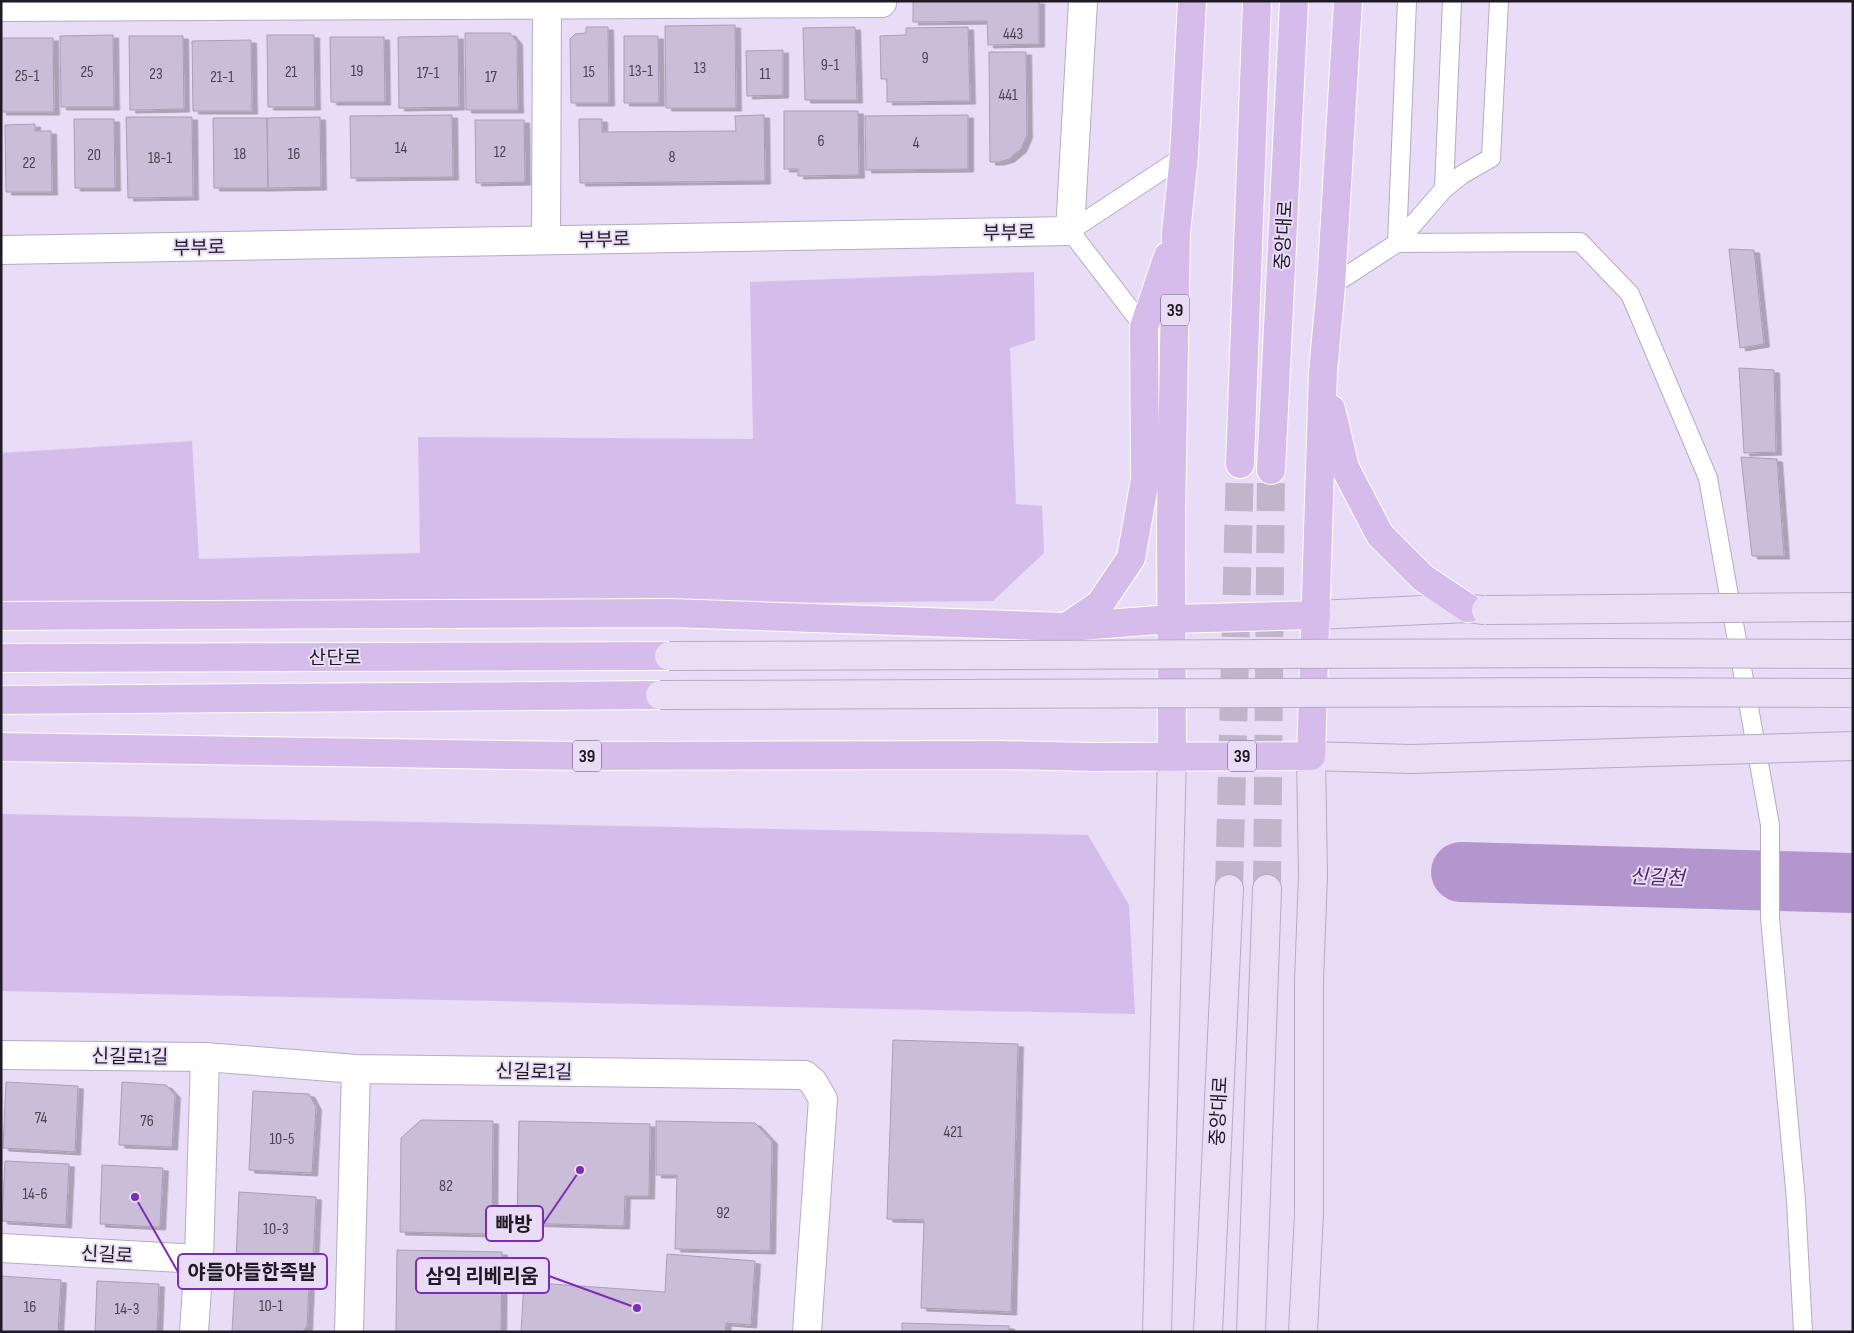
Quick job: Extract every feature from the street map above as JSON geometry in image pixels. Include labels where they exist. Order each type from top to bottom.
[{"type":"main road","name":"39","points":[[1171,619],[1176,233],[1184,156],[1192,1]]},
{"type":"main road","points":[[1240,464],[1258,1]]},
{"type":"main road","name":"중앙대로","points":[[1271,470],[1294,1]]},
{"type":"main road","points":[[1303,1332],[1309,1212],[1309,980],[1313,876],[1311,756],[1322,372],[1331,286],[1348,1]]},
{"type":"main road","name":"39","points":[[1067,627],[1100,604],[1132,558],[1145,480],[1144,327],[1176,233]]},
{"type":"main road","points":[[1322,372],[1345,468],[1380,535],[1424,578],[1477,609]]},
{"type":"main road","points":[[1,616],[670,613],[1067,627],[1171,619],[1477,609],[1853,606]]},
{"type":"main road","points":[[1158,1332],[1172,756],[1171,619]]},
{"type":"main road","name":"산단로","points":[[1,658],[1592,653],[1853,654]]},
{"type":"main road","points":[[1,700],[660,695],[1853,693]]},
{"type":"main road","points":[[1311,756],[1411,759],[1853,746]]},
{"type":"main road","name":"39","points":[[1,747],[579,756],[1311,756]]},
{"type":"main road","name":"중앙대로","points":[[1208,1332],[1229,889]]},
{"type":"main road","points":[[1251,1332],[1267,889]]},
{"type":"street","points":[[1,7],[227,4],[872,4],[882,3],[882,1]]},
{"type":"street","points":[[1070,231],[1083,1]]},
{"type":"street","points":[[546,240],[547,5]]},
{"type":"street","name":"부부로","points":[[1,250],[1070,231]]},
{"type":"street","name":"신길로1길","points":[[1,1054],[205,1057],[356,1069],[805,1076],[813,1082],[823,1099],[807,1332]]},
{"type":"street","points":[[194,1332],[199,1259],[205,1057]]},
{"type":"street","points":[[349,1332],[356,1069]]},
{"type":"street","name":"신길로","points":[[1,1248],[199,1259]]},
{"type":"lane","points":[[1397,243],[1408,1]]},
{"type":"lane","points":[[1444,189],[1452,1]]},
{"type":"lane","points":[[1331,286],[1397,243],[1444,189],[1463,174],[1491,158],[1499,1]]},
{"type":"lane","points":[[1144,327],[1070,231],[1184,156]]},
{"type":"lane","points":[[1397,243],[1580,242],[1630,294],[1708,478],[1770,825],[1770,918],[1796,1200],[1803,1332]]},
{"type":"shaded area","points":[[1034,272],[1035,340],[1010,348],[1016,504],[1042,506],[1044,553],[993,601],[1,610],[1,453],[192,441],[199,559],[420,553],[418,437],[753,439],[750,282]]},
{"type":"shaded area","points":[[1,814],[1088,835],[1129,905],[1135,1014],[1,991]]},
{"type":"building","points":[[913,1],[1039,1],[1039,44],[988,45],[987,21],[913,22]]},
{"type":"building","points":[[735,25],[736,108],[666,108],[665,26]]},
{"type":"building","points":[[586,27],[608,27],[609,103],[571,103],[570,39],[575,34],[586,33]]},
{"type":"building","points":[[855,27],[857,100],[805,100],[803,28]]},
{"type":"building","points":[[968,27],[970,101],[887,102],[887,79],[881,79],[880,36],[906,35],[906,28]]},
{"type":"building","points":[[465,33],[510,33],[517,42],[518,110],[466,110]]},
{"type":"building","points":[[113,35],[114,107],[61,107],[60,36]]},
{"type":"building","points":[[267,35],[314,35],[315,107],[268,107]]},
{"type":"building","points":[[129,36],[183,36],[184,109],[130,110]]},
{"type":"building","points":[[458,36],[459,107],[399,108],[398,37]]},
{"type":"building","points":[[624,36],[658,36],[659,103],[624,103]]},
{"type":"building","points":[[330,37],[384,37],[385,102],[331,102]]},
{"type":"building","points":[[1,38],[53,38],[54,112],[1,112]]},
{"type":"building","points":[[251,40],[252,111],[193,111],[192,41]]},
{"type":"building","points":[[783,50],[783,95],[747,96],[746,51]]},
{"type":"building","points":[[989,52],[1026,52],[1027,135],[1021,149],[1009,159],[999,162],[990,162]]},
{"type":"building","points":[[784,111],[858,111],[859,175],[798,176],[798,169],[784,169]]},
{"type":"building","points":[[452,115],[453,177],[351,178],[350,116]]},
{"type":"building","points":[[764,115],[765,181],[580,183],[579,119],[602,119],[602,132],[736,131],[735,116]]},
{"type":"building","points":[[968,115],[968,169],[866,170],[865,116]]},
{"type":"building","points":[[126,117],[192,117],[193,197],[128,198]]},
{"type":"building","points":[[320,117],[321,187],[268,188],[267,118]]},
{"type":"building","points":[[213,118],[267,118],[268,188],[214,188]]},
{"type":"building","points":[[74,119],[114,119],[115,188],[75,188]]},
{"type":"building","points":[[475,120],[524,120],[525,182],[476,183]]},
{"type":"building","points":[[35,124],[35,131],[51,131],[52,192],[6,192],[5,125]]},
{"type":"building","points":[[1729,249],[1754,250],[1764,344],[1740,348]]},
{"type":"building","points":[[1739,368],[1774,370],[1776,452],[1744,453]]},
{"type":"building","points":[[1741,457],[1777,459],[1784,556],[1752,556]]},
{"type":"building","points":[[893,1040],[1018,1044],[1011,1312],[921,1308],[924,1220],[887,1219]]},
{"type":"building","points":[[6,1082],[78,1086],[75,1152],[3,1148]]},
{"type":"building","points":[[122,1082],[166,1085],[175,1095],[172,1147],[119,1145]]},
{"type":"building","points":[[253,1091],[309,1094],[316,1107],[312,1173],[249,1170]]},
{"type":"building","points":[[421,1120],[493,1121],[492,1234],[400,1232],[401,1138]]},
{"type":"building","points":[[519,1121],[650,1124],[649,1196],[625,1196],[624,1226],[517,1223]]},
{"type":"building","points":[[656,1121],[755,1123],[772,1141],[770,1251],[675,1249],[677,1175],[656,1175]]},
{"type":"building","points":[[5,1161],[69,1164],[66,1225],[2,1221]]},
{"type":"building","points":[[102,1165],[163,1168],[160,1227],[100,1224]]},
{"type":"building","points":[[239,1192],[316,1197],[313,1264],[236,1260]]},
{"type":"building","points":[[397,1250],[502,1252],[501,1332],[396,1332]]},
{"type":"building","points":[[667,1254],[755,1261],[751,1325],[726,1323],[725,1332],[521,1332],[524,1282],[665,1292]]},
{"type":"building","points":[[1,1276],[61,1280],[58,1332],[1,1332]]},
{"type":"building","points":[[235,1279],[309,1283],[307,1327],[302,1332],[232,1332]]},
{"type":"building","points":[[97,1281],[159,1284],[157,1332],[95,1332]]},
{"type":"building","points":[[902,1323],[1009,1326],[1009,1332],[902,1332]]},
{"type":"waterway","name":"신길천","points":[[1461,872],[1853,883]]},
{"type":"tunnel","points":[[1229,889],[1240,464]]},
{"type":"tunnel","points":[[1267,889],[1271,470]]},
{"type":"place","name":"빠방","points":[[580,1170]]},
{"type":"place","name":"야들야들한족발","points":[[135,1197]]},
{"type":"place","name":"삼익 리베리움","points":[[637,1308]]}]
